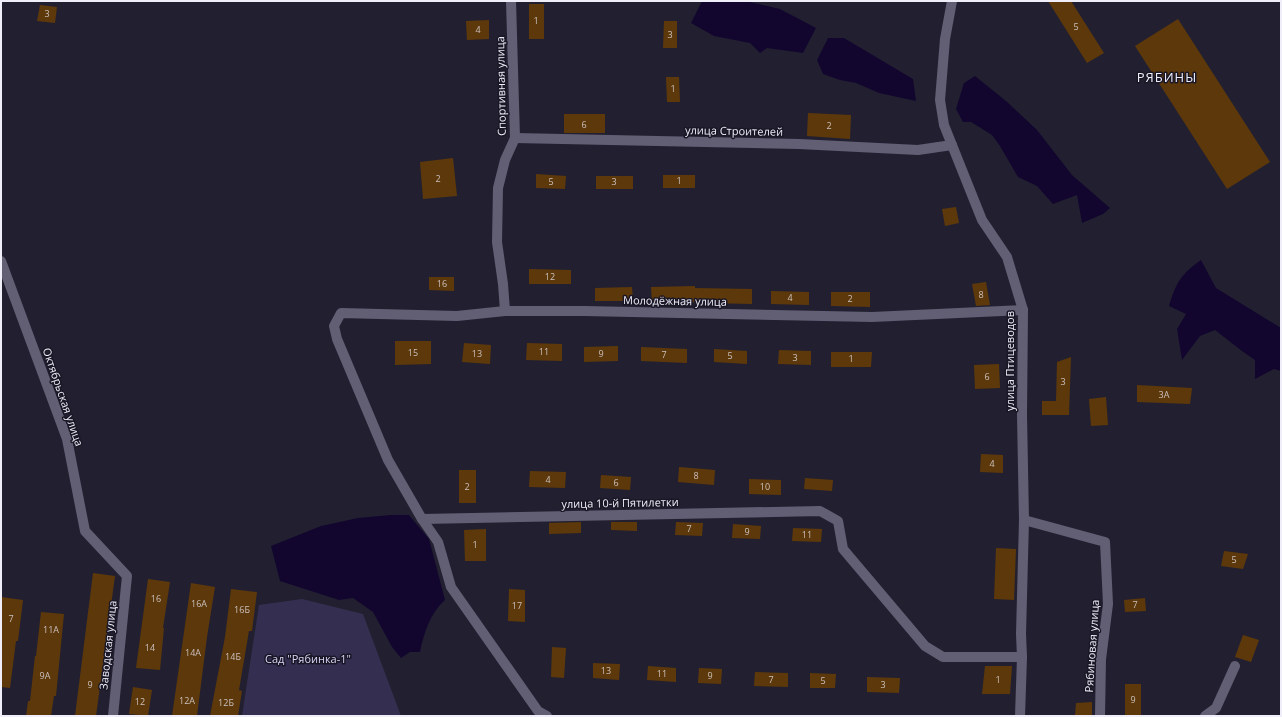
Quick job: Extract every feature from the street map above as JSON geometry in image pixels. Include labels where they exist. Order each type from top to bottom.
[{"type":"street","name":"Спортивная улица","points":[[505,311],[497,242],[498,188],[506,160],[515,138],[511,1]]},
{"type":"street","name":"улица Птицеводов","points":[[952,1],[945,39],[940,100],[944,125],[982,220],[1007,257],[1024,310],[1022,415],[1024,520],[1020,716]]},
{"type":"street","name":"улица Строителей","points":[[515,138],[799,144],[918,150],[952,145]]},
{"type":"street","name":"Октябрьская улица","points":[[1,261],[67,438],[85,531],[127,576]]},
{"type":"street","name":"Молодёжная улица","points":[[422,519],[388,460],[337,339],[334,326],[341,313],[457,316],[505,311],[872,316],[1024,310]]},
{"type":"street","name":"улица 10-й Пятилетки","points":[[422,519],[820,511],[838,521],[843,549],[924,646],[943,657],[1022,658]]},
{"type":"street","points":[[422,519],[438,542],[451,587],[538,711],[547,716]]},
{"type":"street","name":"Рябиновая улица","points":[[1024,520],[1104,542],[1108,604],[1101,659],[1100,716]]},
{"type":"street","name":"Заводская улица","points":[[113,716],[127,576]]},
{"type":"street","points":[[1205,716],[1216,708],[1235,666]]},
{"type":"green space","name":"Сад \"Рябинка-1\"","points":[[302,599],[363,614],[401,716],[242,716],[259,605]]},
{"type":"shaded area","points":[[702,1],[746,1],[780,9],[816,28],[803,53],[767,48],[760,53],[750,43],[714,36],[691,23]]},
{"type":"shaded area","points":[[828,38],[844,38],[913,79],[916,101],[879,93],[856,83],[840,80],[823,74],[817,60]]},
{"type":"shaded area","points":[[975,76],[1006,101],[1037,130],[1072,175],[1110,208],[1103,214],[1082,223],[1077,195],[1053,204],[1037,186],[1018,177],[992,135],[971,122],[963,122],[956,109],[964,83]]},
{"type":"shaded area","points":[[1201,260],[1216,288],[1281,328],[1281,371],[1274,369],[1255,379],[1255,360],[1215,330],[1200,336],[1182,360],[1177,329],[1186,314],[1169,306],[1174,291],[1180,280]]},
{"type":"shaded area","points":[[409,515],[429,539],[445,600],[435,611],[428,624],[420,652],[410,652],[401,658],[392,647],[373,612],[353,598],[339,600],[280,581],[271,546],[321,526],[358,518]]},
{"type":"building","points":[[1048,1],[1071,1],[1104,53],[1087,63]]},
{"type":"building","points":[[529,4],[544,4],[544,39],[529,39]]},
{"type":"building","points":[[40,5],[57,7],[55,23],[37,21]]},
{"type":"building","points":[[1178,19],[1270,162],[1227,189],[1135,46]]},
{"type":"building","points":[[489,20],[489,39],[467,40],[466,21]]},
{"type":"building","points":[[664,21],[677,21],[677,48],[663,48]]},
{"type":"building","points":[[666,77],[679,77],[680,102],[667,102]]},
{"type":"building","points":[[808,113],[851,115],[850,139],[807,136]]},
{"type":"building","points":[[564,114],[605,114],[605,133],[564,133]]},
{"type":"building","points":[[453,158],[457,196],[423,199],[420,162]]},
{"type":"building","points":[[536,174],[566,176],[565,189],[536,188]]},
{"type":"building","points":[[663,175],[695,175],[695,188],[663,188]]},
{"type":"building","points":[[596,176],[633,176],[633,189],[596,189]]},
{"type":"building","points":[[956,207],[959,223],[945,226],[942,209]]},
{"type":"building","points":[[529,269],[571,270],[571,284],[529,284]]},
{"type":"building","points":[[429,277],[454,277],[454,291],[429,290]]},
{"type":"building","points":[[986,282],[990,305],[976,306],[972,284]]},
{"type":"building","points":[[695,286],[695,288],[752,289],[752,304],[706,302],[652,303],[651,287]]},
{"type":"building","points":[[632,287],[633,301],[595,301],[595,288]]},
{"type":"building","points":[[771,291],[809,292],[809,305],[771,304]]},
{"type":"building","points":[[831,292],[870,292],[870,307],[831,306]]},
{"type":"building","points":[[395,341],[431,341],[431,364],[395,365]]},
{"type":"building","points":[[464,343],[491,345],[490,364],[462,362]]},
{"type":"building","points":[[527,343],[562,344],[562,361],[526,360]]},
{"type":"building","points":[[618,346],[618,361],[584,362],[584,347]]},
{"type":"building","points":[[641,347],[687,349],[687,363],[641,361]]},
{"type":"building","points":[[714,349],[747,351],[747,364],[714,362]]},
{"type":"building","points":[[779,350],[811,351],[811,365],[778,364]]},
{"type":"building","points":[[831,352],[872,352],[871,367],[831,367]]},
{"type":"building","points":[[1071,357],[1069,415],[1042,415],[1042,401],[1056,401],[1057,362]]},
{"type":"building","points":[[999,364],[1000,388],[975,389],[974,365]]},
{"type":"building","points":[[1137,385],[1192,388],[1190,404],[1137,402]]},
{"type":"building","points":[[1106,397],[1108,425],[1091,426],[1089,399]]},
{"type":"building","points":[[981,454],[1003,455],[1003,473],[980,472]]},
{"type":"building","points":[[679,467],[715,470],[714,485],[678,482]]},
{"type":"building","points":[[459,470],[476,470],[476,503],[459,503]]},
{"type":"building","points":[[530,471],[566,472],[565,488],[529,487]]},
{"type":"building","points":[[601,475],[631,477],[630,490],[600,488]]},
{"type":"building","points":[[805,478],[833,480],[832,491],[804,489]]},
{"type":"building","points":[[749,479],[781,480],[781,495],[749,494]]},
{"type":"building","points":[[581,522],[581,533],[549,534],[549,523]]},
{"type":"building","points":[[611,522],[637,522],[637,531],[611,530]]},
{"type":"building","points":[[676,522],[703,523],[702,536],[675,535]]},
{"type":"building","points":[[733,524],[761,526],[760,539],[732,538]]},
{"type":"building","points":[[793,528],[822,529],[821,542],[792,541]]},
{"type":"building","points":[[486,529],[486,561],[465,561],[464,530]]},
{"type":"building","points":[[996,548],[1016,549],[1014,600],[994,599]]},
{"type":"building","points":[[1224,551],[1248,554],[1243,569],[1221,566]]},
{"type":"building","points":[[93,573],[115,576],[96,716],[75,716]]},
{"type":"building","points":[[148,579],[170,582],[163,628],[160,670],[136,668]]},
{"type":"building","points":[[191,583],[215,587],[197,716],[172,716]]},
{"type":"building","points":[[231,589],[257,592],[252,631],[249,631],[239,690],[242,691],[238,716],[210,716],[225,637]]},
{"type":"building","points":[[509,589],[525,590],[525,622],[508,621]]},
{"type":"building","points":[[1,597],[23,600],[10,688],[1,687]]},
{"type":"building","points":[[1145,598],[1146,611],[1125,612],[1124,600]]},
{"type":"building","points":[[41,612],[64,614],[56,696],[54,696],[51,716],[26,716],[28,701],[30,701]]},
{"type":"building","points":[[1243,635],[1259,640],[1251,662],[1235,657]]},
{"type":"building","points":[[552,647],[566,648],[564,678],[551,677]]},
{"type":"building","points":[[593,663],[620,664],[619,680],[593,678]]},
{"type":"building","points":[[648,666],[676,668],[676,682],[647,680]]},
{"type":"building","points":[[985,666],[1012,666],[1010,694],[982,694]]},
{"type":"building","points":[[699,668],[722,669],[721,684],[698,683]]},
{"type":"building","points":[[755,672],[788,673],[788,687],[754,686]]},
{"type":"building","points":[[810,673],[836,674],[835,688],[810,688]]},
{"type":"building","points":[[867,677],[900,678],[899,693],[867,692]]},
{"type":"building","points":[[1125,684],[1141,684],[1141,716],[1125,716]]},
{"type":"building","points":[[133,687],[152,690],[148,716],[129,714]]},
{"type":"building","points":[[1092,702],[1092,715],[1075,715],[1076,703]]},
{"type":"district","name":"РЯБИНЫ","points":[[1167,77]]}]
